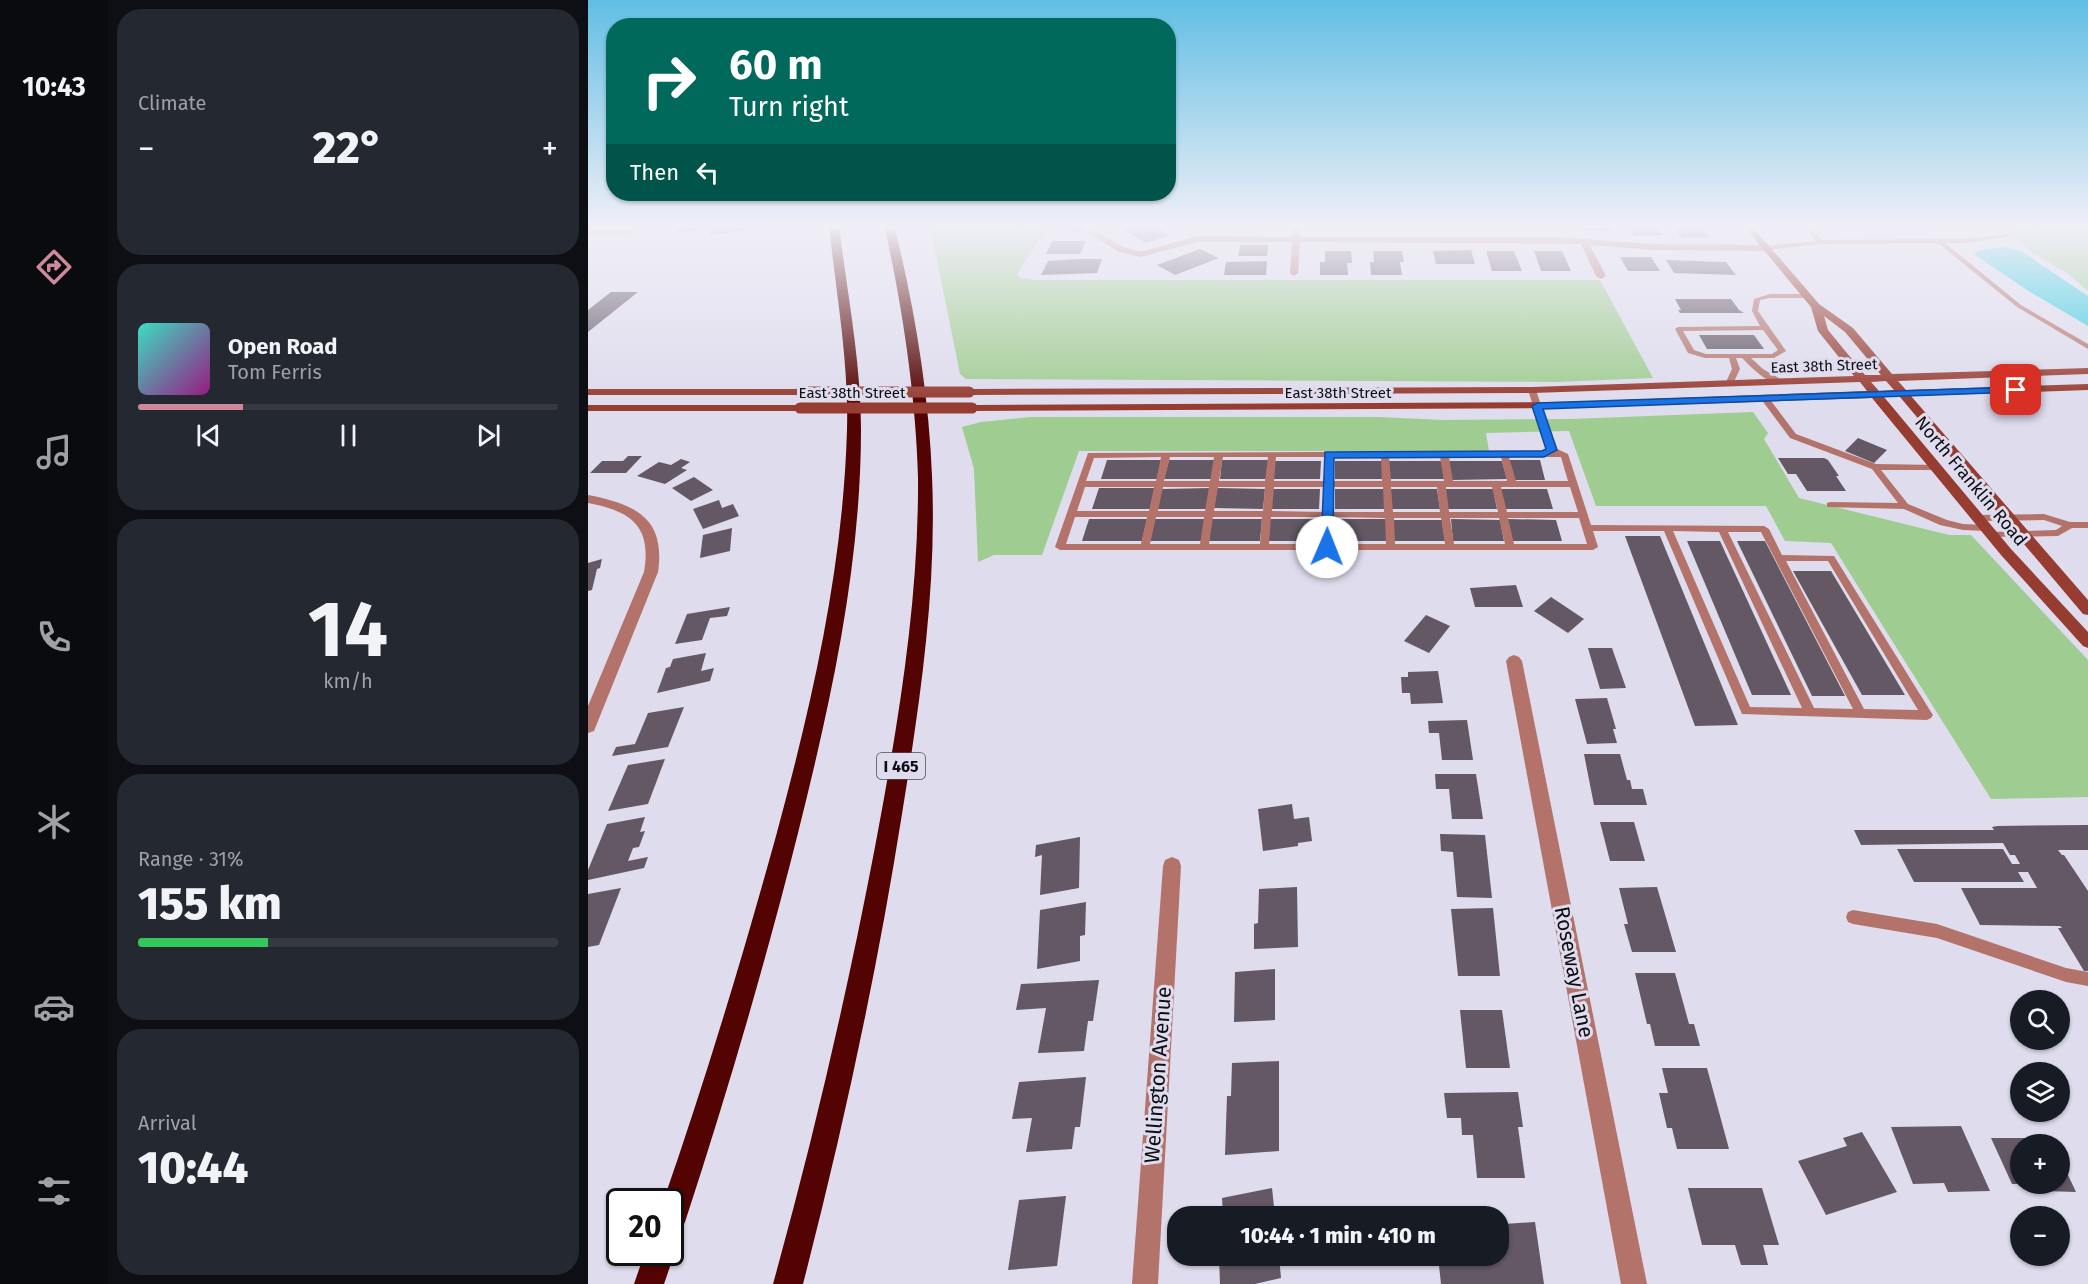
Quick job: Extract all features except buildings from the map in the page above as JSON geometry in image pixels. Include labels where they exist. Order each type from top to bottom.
[{"type":"highway","points":[[682,1188],[702,1130],[766,914],[808,753],[834,634],[848,539],[854,432],[849,350],[841,285]]},
{"type":"highway","name":"I 465","points":[[788,1284],[827,1132],[872,926],[904,747],[918,629],[925,515],[923,444],[920,401],[900,285]]},
{"type":"highway","points":[[649,1284],[655,1266]]},
{"type":"main road","name":"North Franklin Road","points":[[1798,285],[1816,306],[1849,330],[2088,610]]},
{"type":"main road","name":"North Franklin Road","points":[[1816,306],[1823,331],[1985,526],[2088,642]]},
{"type":"main road","name":"East 38th Street","points":[[588,392],[1532,390],[2088,371]]},
{"type":"main road","name":"East 38th Street","points":[[588,408],[1537,406],[2088,387]]},
{"type":"street","points":[[588,499],[622,507],[632,512],[647,526],[654,544],[654,561],[588,726]]},
{"type":"street","name":"Roseway Lane","points":[[1514,661],[1634,1284]]},
{"type":"street","name":"Wellington Avenue","points":[[1145,1284],[1172,866]]},
{"type":"lane","points":[[1993,285],[2019,306],[2088,347]]},
{"type":"lane","points":[[1765,328],[1678,330],[1691,351],[1705,356],[1774,356],[1782,351],[1755,311],[1756,299],[1770,296],[1807,296]]},
{"type":"lane","points":[[1744,356],[1760,371],[1779,382]]},
{"type":"lane","points":[[1729,384],[1736,369],[1732,357]]},
{"type":"lane","points":[[1532,390],[1548,452]]},
{"type":"lane","points":[[1765,399],[1793,436],[1875,467],[1936,467]]},
{"type":"lane","points":[[1548,452],[1564,454],[1593,547],[1060,547],[1091,455],[1548,452]]},
{"type":"lane","points":[[1385,454],[1391,547]]},
{"type":"lane","points":[[1444,454],[1446,514],[1450,547]]},
{"type":"lane","points":[[1504,454],[1512,484]]},
{"type":"lane","points":[[1145,547],[1166,455]]},
{"type":"lane","points":[[1204,547],[1219,455]]},
{"type":"lane","points":[[1264,547],[1272,455]]},
{"type":"lane","points":[[1327,547],[1329,455]]},
{"type":"lane","points":[[1875,467],[1905,506]]},
{"type":"lane","points":[[1081,484],[1574,484]]},
{"type":"lane","points":[[1496,484],[1510,547]]},
{"type":"lane","points":[[1830,505],[1905,506],[1942,524],[1963,528],[1985,526],[2010,518],[2044,518],[2070,525],[2088,525]]},
{"type":"lane","points":[[1071,514],[1583,515]]},
{"type":"lane","points":[[1985,526],[2025,534],[2058,533],[2070,525]]},
{"type":"lane","points":[[1587,528],[1764,529],[1861,714]]},
{"type":"lane","points":[[1667,528],[1746,711],[1927,715],[1831,558],[1779,558]]},
{"type":"lane","points":[[1722,529],[1810,712]]},
{"type":"lane","points":[[1853,917],[1937,931],[2066,975],[2088,979]]},
{"type":"green space","points":[[942,285],[1603,285],[1653,378],[1556,382],[966,379],[960,374]]},
{"type":"green space","points":[[1753,412],[1768,433],[1764,439],[1799,498],[1949,535],[1971,535],[2088,660],[2088,797],[1991,799],[1831,543],[1785,541],[1766,506],[1596,506],[1569,431],[1486,433],[1489,451],[1079,451],[1042,555],[994,555],[978,562],[974,469],[962,427],[981,422],[1030,417],[1379,417],[1443,420],[1571,419]]},
{"type":"water","points":[[2020,285],[2072,285],[2088,296],[2088,326]]},
{"type":"route","points":[[1327,547],[1329,455],[1544,454],[1551,450],[1537,406],[2016,390]]}]
